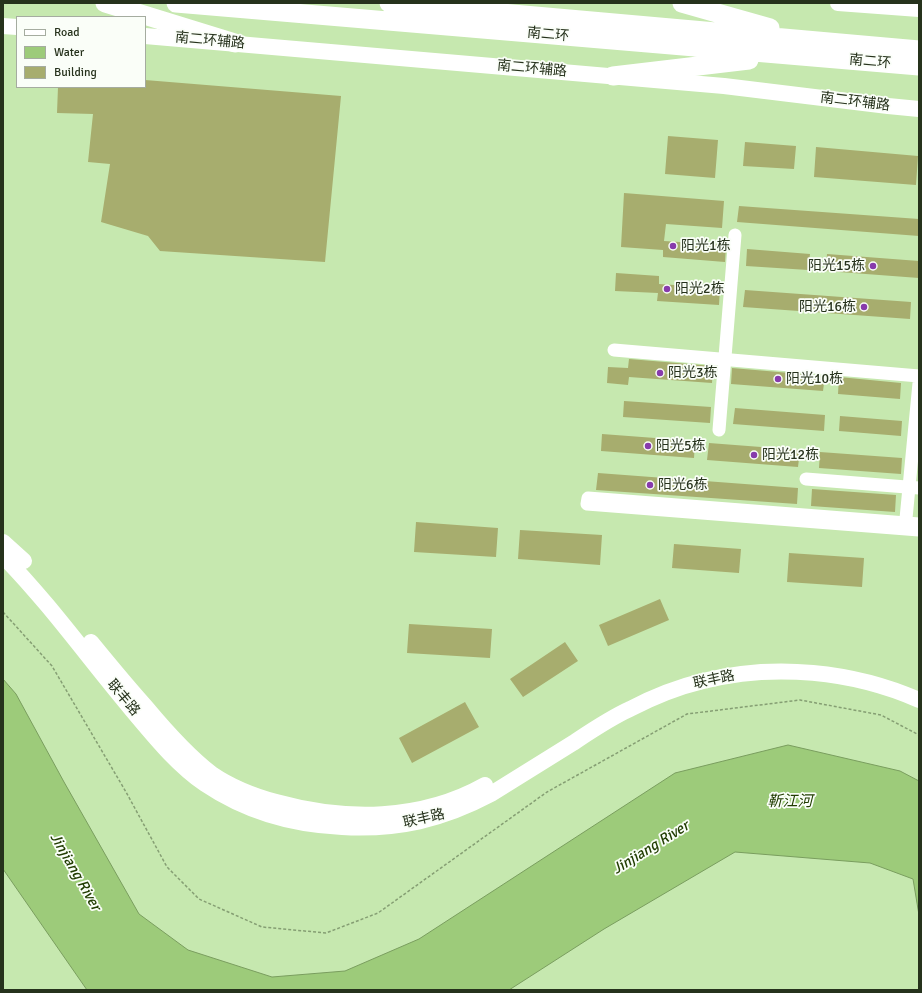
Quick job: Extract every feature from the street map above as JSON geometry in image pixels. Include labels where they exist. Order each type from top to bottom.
[{"type":"highway","points":[[105,3],[235,43]]},
{"type":"highway","name":"南二环","points":[[176,3],[919,66]]},
{"type":"highway","name":"南二环","points":[[389,3],[919,50]]},
{"type":"highway","points":[[682,3],[811,40]]},
{"type":"highway","points":[[613,76],[790,55]]},
{"type":"main road","points":[[839,3],[919,9]]},
{"type":"main road","points":[[3,26],[16,27]]},
{"type":"main road","name":"南二环辅路","points":[[146,36],[724,86],[919,109]]},
{"type":"main road","name":"联丰路","points":[[3,542],[24,562],[163,728],[196,761],[214,775],[233,786],[250,793],[295,807],[326,812],[362,815],[401,813],[429,808],[452,801],[495,780],[630,698],[680,676],[725,666],[793,662],[822,664],[896,679],[919,689]]},
{"type":"main road","name":"联丰路","points":[[3,556],[36,591],[111,685],[157,739],[188,770],[204,783],[233,800],[264,814],[322,827],[373,828],[417,822],[444,816],[470,806],[491,794],[628,709],[665,693],[704,681],[749,673],[797,672],[827,674],[879,685],[919,700]]},
{"type":"street","points":[[718,430],[735,235]]},
{"type":"street","points":[[614,350],[919,376]]},
{"type":"street","points":[[906,526],[914,488],[919,383]]},
{"type":"street","points":[[806,479],[914,488]]},
{"type":"street","points":[[919,524],[906,526],[587,504],[588,498],[906,526],[919,530]]},
{"type":"path","points":[[3,612],[52,666],[126,792],[167,867],[199,899],[262,928],[326,933],[378,913],[547,792],[687,714],[800,700],[881,714],[919,735]]},
{"type":"water","name":"靳江河","points":[[3,679],[16,694],[139,914],[188,950],[272,977],[345,971],[419,939],[675,773],[788,745],[900,771],[919,781],[919,915],[913,879],[870,863],[735,852],[604,929],[509,990],[87,990],[3,869]]},
{"type":"building","points":[[146,80],[341,96],[325,262],[160,251],[148,236],[101,222],[110,164],[88,162],[93,114],[57,113],[58,88],[146,88]]},
{"type":"building","points":[[668,136],[718,140],[715,178],[665,174]]},
{"type":"building","points":[[745,142],[796,146],[794,169],[743,166]]},
{"type":"building","points":[[816,147],[918,156],[916,185],[814,177]]},
{"type":"building","points":[[624,193],[724,201],[722,228],[666,224],[664,241],[726,245],[725,262],[663,257],[663,250],[621,247]]},
{"type":"building","points":[[739,206],[919,219],[919,236],[737,222]]},
{"type":"building","points":[[747,249],[810,254],[808,270],[746,266]]},
{"type":"building","name":"阳光15栋","points":[[827,254],[919,261],[919,278],[826,271]]},
{"type":"building","name":"阳光2栋","points":[[616,273],[659,276],[659,284],[720,288],[719,305],[657,301],[658,293],[615,291]]},
{"type":"building","points":[[745,290],[911,302],[910,319],[743,307]]},
{"type":"building","name":"阳光3栋","points":[[629,359],[713,366],[712,383],[629,377],[628,385],[607,383],[608,367],[628,368]]},
{"type":"building","name":"阳光10栋","points":[[732,368],[825,376],[823,391],[731,384]]},
{"type":"building","points":[[839,377],[901,383],[900,399],[838,394]]},
{"type":"building","points":[[624,401],[711,407],[710,423],[623,417]]},
{"type":"building","points":[[735,408],[825,415],[824,431],[733,424]]},
{"type":"building","points":[[840,416],[902,421],[901,436],[839,431]]},
{"type":"building","name":"阳光5栋","points":[[602,434],[695,441],[694,458],[601,451]]},
{"type":"building","name":"阳光12栋","points":[[709,443],[800,450],[798,467],[707,460]]},
{"type":"building","points":[[820,452],[902,458],[901,474],[819,468]]},
{"type":"building","points":[[598,473],[798,488],[797,504],[596,490]]},
{"type":"building","points":[[812,489],[896,495],[895,512],[811,506]]},
{"type":"building","points":[[416,522],[498,528],[496,557],[414,552]]},
{"type":"building","points":[[520,530],[602,535],[600,565],[518,559]]},
{"type":"building","points":[[674,544],[741,549],[739,573],[672,568]]},
{"type":"building","points":[[789,553],[864,558],[862,587],[787,582]]},
{"type":"building","points":[[660,599],[669,620],[608,646],[599,625]]},
{"type":"building","points":[[409,624],[492,629],[490,658],[407,653]]},
{"type":"building","points":[[565,642],[578,661],[523,697],[510,679]]},
{"type":"building","points":[[465,702],[479,727],[412,763],[399,738]]},
{"type":"place","name":"阳光1栋","points":[[673,246]]},
{"type":"place","name":"阳光15栋","points":[[873,266]]},
{"type":"place","name":"阳光2栋","points":[[667,289]]},
{"type":"place","name":"阳光16栋","points":[[864,307]]},
{"type":"place","name":"阳光3栋","points":[[660,373]]},
{"type":"place","name":"阳光10栋","points":[[778,379]]},
{"type":"place","name":"阳光5栋","points":[[648,446]]},
{"type":"place","name":"阳光12栋","points":[[754,455]]},
{"type":"place","name":"阳光6栋","points":[[650,485]]},
{"type":"water label","name":"Jinjiang River","points":[[651,848]]},
{"type":"water label","name":"Jinjiang River","points":[[75,872]]}]
